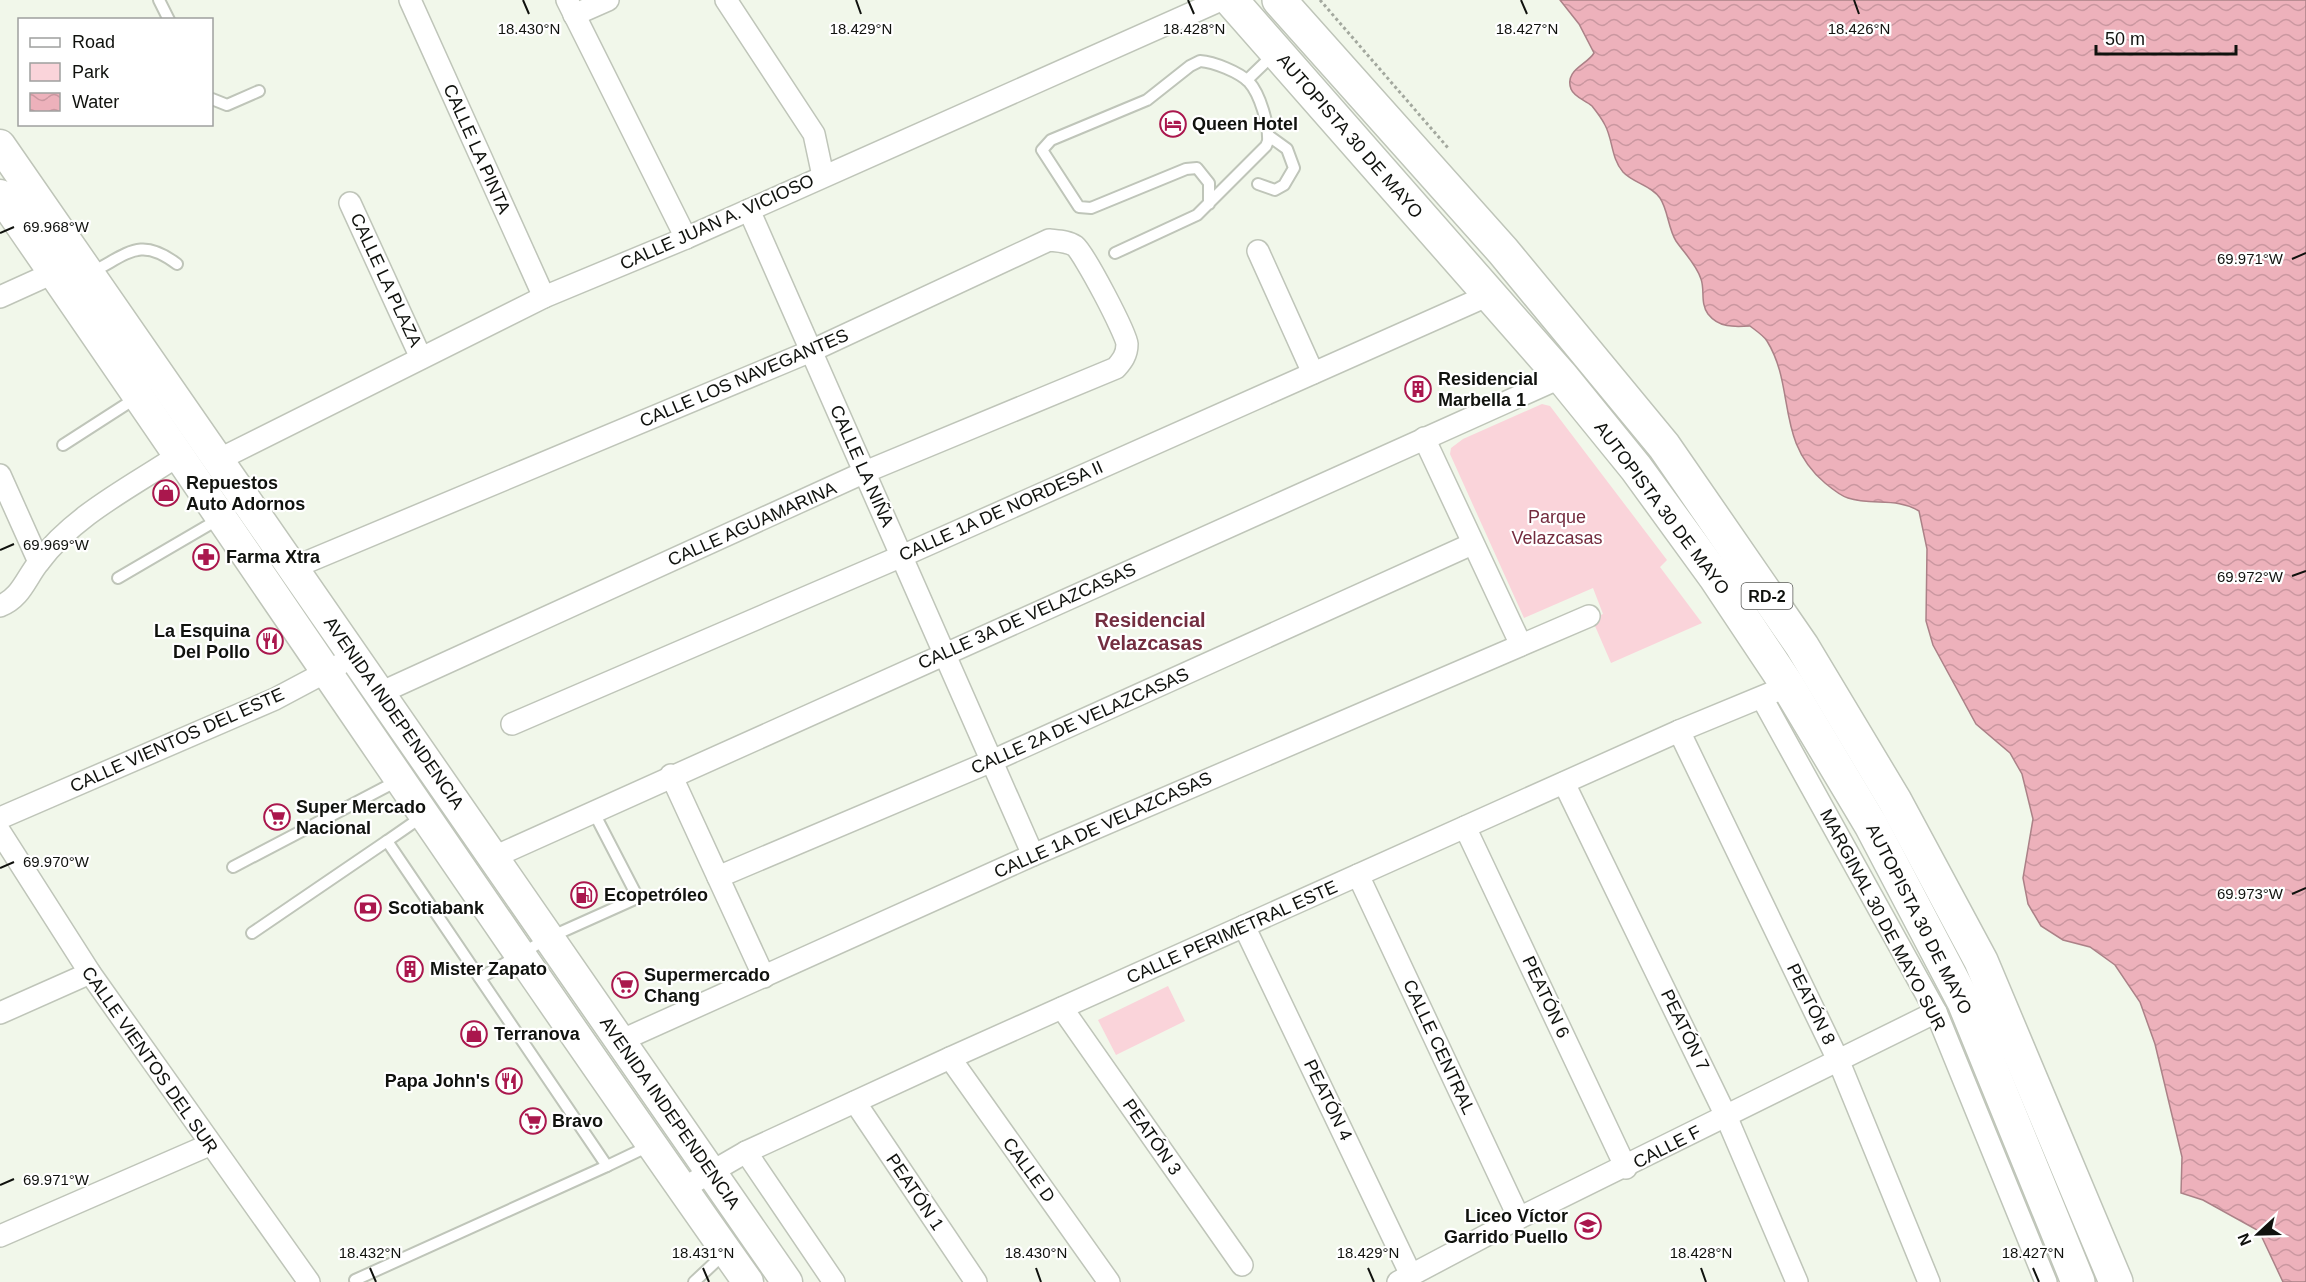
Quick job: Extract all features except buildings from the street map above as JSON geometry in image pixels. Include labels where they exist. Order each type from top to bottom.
[{"type":"highway","name":"AUTOPISTA 30 DE MAYO","points":[[1231,0],[1562,377],[1642,477],[1716,578],[1775,692],[1871,825],[1964,1002],[2078,1282]]},
{"type":"highway","name":"AUTOPISTA 30 DE MAYO","points":[[1279,0],[1503,251],[1664,446],[1802,646],[1895,801],[1981,961],[2116,1282]]},
{"type":"main road","name":"AVENIDA INDEPENDENCIA","points":[[0,145],[73,267],[139,396],[179,455],[222,517],[340,664],[380,693],[787,1282]]},
{"type":"main road","name":"AVENIDA INDEPENDENCIA","points":[[0,195],[73,267],[220,459],[295,567],[340,664],[399,779],[748,1282]]},
{"type":"street","name":"CALLE LA PINTA","points":[[410,0],[544,297]]},
{"type":"street","points":[[608,0],[570,7],[686,238]]},
{"type":"street","points":[[726,0],[814,134],[823,176]]},
{"type":"street","name":"CALLE JUAN A. VICIOSO","points":[[220,459],[544,297],[686,238],[1221,0]]},
{"type":"street","name":"CALLE LA PLAZA","points":[[350,203],[421,358]]},
{"type":"street","name":"CALLE LA NIÑA","points":[[749,210],[1033,855]]},
{"type":"street","name":"CALLE LOS NAVEGANTES","points":[[295,567],[811,351],[1049,240],[1061,241],[1077,247],[1123,329],[1127,344],[1125,358]]},
{"type":"street","points":[[1258,252],[1313,373]]},
{"type":"street","points":[[0,297],[73,267]]},
{"type":"street","name":"CALLE 1A DE NORDESA II","points":[[512,724],[902,556],[1489,294]]},
{"type":"street","name":"CALLE AGUAMARINA","points":[[380,693],[865,472],[1116,368],[1125,358]]},
{"type":"street","name":"CALLE 3A DE VELAZCASAS","points":[[494,857],[671,775],[1562,377]]},
{"type":"street","points":[[1424,438],[1521,645]]},
{"type":"street","points":[[0,606],[21,591],[39,562],[70,527],[179,455]]},
{"type":"street","points":[[0,475],[39,562]]},
{"type":"street","name":"CALLE 2A DE VELAZCASAS","points":[[718,878],[992,761],[1472,544]]},
{"type":"street","name":"CALLE 1A DE VELAZCASAS","points":[[620,1041],[1033,855],[1589,616]]},
{"type":"street","name":"CALLE VIENTOS DEL ESTE","points":[[0,818],[275,699],[340,664]]},
{"type":"street","name":"CALLE PERIMETRAL ESTE","points":[[682,1189],[746,1152],[950,1058],[1679,731],[1775,692]]},
{"type":"street","name":"MARGINAL 30 DE MAYO SUR","points":[[1775,692],[1936,1012],[2046,1282]]},
{"type":"street","name":"PEATÓN 8","points":[[1679,731],[1839,1062],[1929,1282]]},
{"type":"street","points":[[671,775],[764,977]]},
{"type":"street","name":"PEATÓN 7","points":[[1564,783],[1726,1116],[1797,1282]]},
{"type":"street","name":"PEATÓN 6","points":[[1465,827],[1626,1168]]},
{"type":"street","name":"CALLE VIENTOS DEL SUR","points":[[0,832],[90,973],[209,1145],[309,1282]]},
{"type":"street","name":"CALLE CENTRAL","points":[[1358,875],[1519,1218]]},
{"type":"street","name":"PEATÓN 4","points":[[1244,926],[1405,1278]]},
{"type":"street","points":[[0,1013],[90,973]]},
{"type":"street","name":"PEATÓN 3","points":[[1062,1008],[1242,1265]]},
{"type":"street","name":"CALLE F","points":[[1405,1278],[1519,1218],[1626,1168],[1936,1012]]},
{"type":"street","name":"CALLE D","points":[[950,1058],[1109,1282]]},
{"type":"street","name":"PEATÓN 1","points":[[855,1102],[976,1282]]},
{"type":"street","points":[[0,1236],[209,1145]]},
{"type":"street","points":[[746,1152],[834,1282]]},
{"type":"lane","points":[[159,0],[168,18]]},
{"type":"lane","points":[[1247,80],[1277,51]]},
{"type":"lane","points":[[1115,253],[1197,215],[1209,204],[1266,146],[1269,136],[1260,104],[1247,80],[1200,61],[1190,66],[1147,100],[1051,140],[1042,147],[1043,154],[1079,207],[1091,208],[1186,169],[1197,168],[1209,183],[1209,204]]},
{"type":"lane","points":[[213,99],[227,105],[259,91]]},
{"type":"lane","points":[[1258,184],[1275,190],[1284,185],[1294,168],[1287,149],[1269,136]]},
{"type":"lane","points":[[73,267],[142,247],[160,251],[177,264]]},
{"type":"lane","points":[[63,445],[139,396]]},
{"type":"lane","points":[[118,578],[222,517]]},
{"type":"lane","points":[[233,867],[399,779]]},
{"type":"lane","points":[[480,978],[548,938],[635,899],[636,894],[593,811]]},
{"type":"lane","points":[[252,933],[425,814]]},
{"type":"lane","points":[[387,841],[607,1166]]},
{"type":"lane","points":[[355,1280],[652,1145]]},
{"type":"lane","points":[[694,1282],[726,1252]]},
{"type":"path","points":[[1320,0],[1450,150]]},
{"type":"green space","name":"Parque Velazcasas","points":[[1542,404],[1550,406],[1667,560],[1660,567],[1702,623],[1611,663],[1592,619],[1603,614],[1593,588],[1524,618],[1450,454],[1451,448],[1463,439]]},
{"type":"green space","points":[[1168,986],[1185,1021],[1116,1055],[1098,1020]]},
{"type":"water","points":[[1560,0],[2306,0],[2306,1282],[2283,1282],[2259,1231],[2203,1200],[2181,1193],[2182,1157],[2155,1044],[2140,1002],[2115,965],[2090,947],[2063,940],[2041,926],[2028,904],[2023,878],[2033,819],[2022,774],[2010,753],[1976,724],[1933,645],[1926,621],[1927,549],[1919,511],[1902,504],[1845,497],[1825,483],[1809,467],[1792,432],[1781,377],[1776,359],[1767,341],[1750,326],[1722,324],[1708,314],[1704,305],[1699,274],[1673,236],[1660,198],[1652,190],[1623,172],[1616,161],[1608,131],[1602,120],[1592,106],[1572,92],[1570,82],[1573,72],[1594,53],[1579,24]]},
{"type":"place","name":"Queen Hotel","points":[[1173,124]]},
{"type":"place","name":"Residencial Marbella 1","points":[[1418,389]]},
{"type":"place","name":"Repuestos Auto Adornos","points":[[166,493]]},
{"type":"place","name":"Farma Xtra","points":[[206,557]]},
{"type":"place","name":"La Esquina Del Pollo","points":[[270,641]]},
{"type":"place","name":"Super Mercado Nacional","points":[[277,817]]},
{"type":"place","name":"Ecopetróleo","points":[[584,895]]},
{"type":"place","name":"Scotiabank","points":[[368,908]]},
{"type":"place","name":"Mister Zapato","points":[[410,969]]},
{"type":"place","name":"Supermercado Chang","points":[[625,985]]},
{"type":"place","name":"Terranova","points":[[474,1034]]},
{"type":"place","name":"Papa John's","points":[[509,1081]]},
{"type":"place","name":"Bravo","points":[[533,1121]]},
{"type":"place","name":"Liceo Víctor Garrido Puello","points":[[1588,1226]]},
{"type":"district","name":"Residencial Velazcasas","points":[[1150,632]]}]
